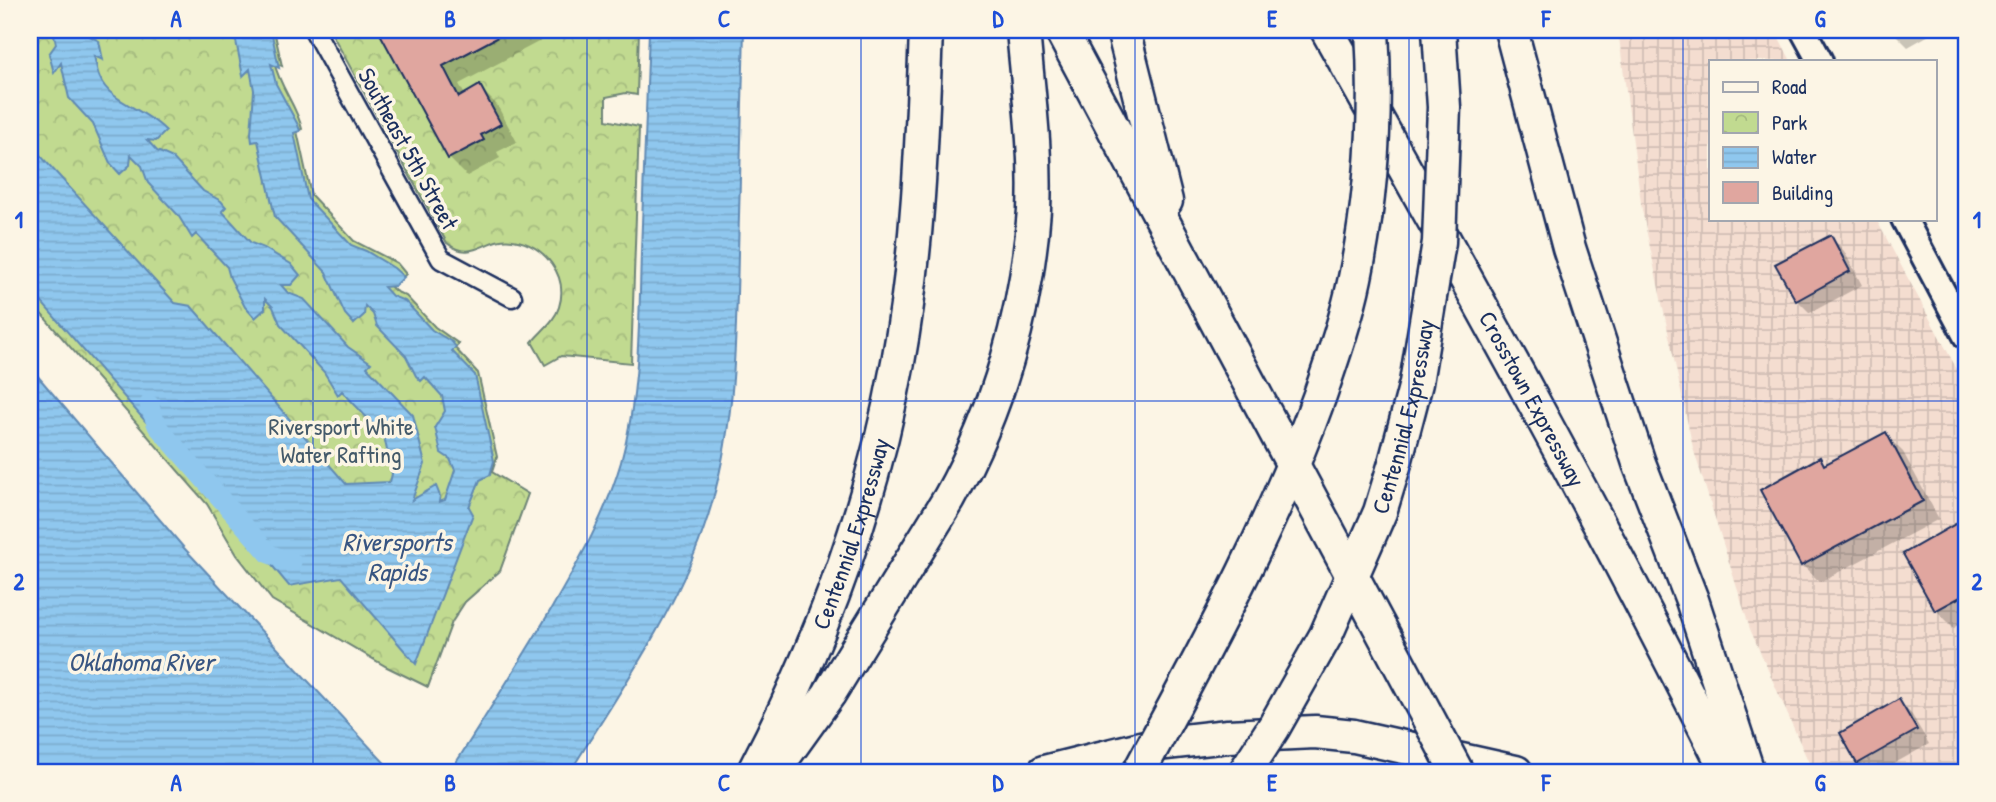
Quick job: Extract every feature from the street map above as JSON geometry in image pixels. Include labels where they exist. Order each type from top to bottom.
[{"type":"highway","name":"Centennial Expressway","points":[[754,772],[796,689],[838,583],[877,456],[898,362],[914,251],[926,30]]},
{"type":"highway","points":[[773,772],[828,694],[949,499],[994,403],[1017,322],[1031,244],[1034,209],[1032,124],[1023,30]]},
{"type":"highway","points":[[1061,30],[1457,772]]},
{"type":"highway","points":[[1123,30],[1178,249]]},
{"type":"highway","name":"Crosstown Expressway","points":[[1327,30],[1520,376],[1655,628],[1727,772]]},
{"type":"highway","points":[[1139,772],[1208,643],[1281,494],[1331,363],[1355,279],[1368,192],[1375,79],[1372,30]]},
{"type":"highway","name":"Centennial Expressway","points":[[1245,772],[1326,635],[1380,512],[1416,383],[1439,242],[1444,107],[1439,30]]},
{"type":"highway","points":[[1511,30],[1569,248],[1639,463],[1692,600],[1748,772]]},
{"type":"highway","points":[[1044,772],[1157,744],[1228,736],[1315,732],[1394,744],[1516,772]]},
{"type":"main road","points":[[1803,30],[1819,60]]},
{"type":"main road","points":[[1905,220],[1966,336]]},
{"type":"street","name":"Southeast 5th Street","points":[[314,30],[441,258],[512,297]]},
{"type":"shaded area","points":[[1618,30],[1775,30],[1790,60],[1709,60],[1709,220],[1877,220],[1966,386],[1966,772],[1813,772],[1750,629],[1693,448],[1642,210]]},
{"type":"green space","name":"Riversport White Water Rafting","points":[[30,30],[274,30],[282,66],[274,62],[302,129],[297,131],[311,195],[354,241],[397,263],[406,274],[396,284],[388,284],[406,296],[435,327],[459,344],[455,348],[478,373],[497,457],[492,472],[528,494],[500,571],[465,602],[452,622],[428,687],[387,667],[272,600],[237,555],[207,504],[30,301]]},
{"type":"green space","points":[[339,30],[639,30],[637,95],[626,93],[606,97],[606,120],[639,127],[631,363],[561,356],[545,365],[532,342],[551,321],[559,307],[560,284],[551,263],[535,248],[513,240],[495,241],[465,251],[447,243],[332,34]]},
{"type":"water","name":"Riversports Rapids","points":[[53,30],[89,30],[90,36],[99,41],[103,60],[94,56],[99,76],[105,86],[120,100],[149,117],[166,131],[156,141],[147,140],[157,151],[173,158],[203,191],[221,201],[226,207],[222,211],[251,243],[291,264],[300,275],[291,285],[281,285],[288,293],[304,299],[348,347],[371,363],[367,367],[413,415],[425,464],[412,500],[436,486],[439,502],[445,500],[455,470],[450,459],[441,453],[435,427],[445,411],[442,396],[425,377],[421,381],[416,376],[406,356],[377,326],[373,314],[365,306],[364,315],[354,324],[345,314],[326,272],[275,217],[258,141],[252,142],[254,90],[250,69],[243,76],[236,41],[220,36],[217,30],[271,30],[279,68],[271,64],[276,84],[300,131],[294,133],[308,199],[351,245],[366,251],[404,277],[395,286],[384,287],[392,296],[405,301],[432,330],[452,342],[456,347],[452,351],[475,375],[494,461],[490,475],[480,480],[469,507],[473,514],[416,664],[341,577],[289,586],[265,557],[273,550],[163,423],[153,430],[30,289],[30,144],[175,303],[191,306],[346,484],[390,482],[392,474],[384,436],[342,391],[338,395],[324,372],[280,324],[273,307],[265,299],[265,309],[255,318],[245,307],[227,267],[196,234],[192,238],[178,215],[148,183],[142,166],[131,155],[130,165],[120,174],[110,163],[93,124],[69,98],[61,63],[54,73],[49,54],[56,44]]},
{"type":"water","points":[[649,30],[744,30],[732,394],[714,497],[690,563],[660,625],[570,772],[450,772],[573,571],[600,518],[621,462],[632,410],[637,358]]},
{"type":"water","name":"Oklahoma River","points":[[30,367],[184,548],[393,772],[30,772]]},
{"type":"building","points":[[378,30],[511,30],[443,66],[459,97],[480,85],[501,124],[481,135],[484,140],[448,159]]},
{"type":"building","points":[[1831,235],[1850,271],[1796,301],[1775,264]]},
{"type":"building","points":[[1886,432],[1923,501],[1801,566],[1760,490],[1820,457],[1824,465]]},
{"type":"building","points":[[1966,518],[1966,594],[1935,611],[1903,554]]},
{"type":"building","points":[[1899,699],[1917,730],[1857,764],[1840,733]]},
{"type":"waterway","points":[[149,404],[157,426],[269,554],[292,562]]}]
